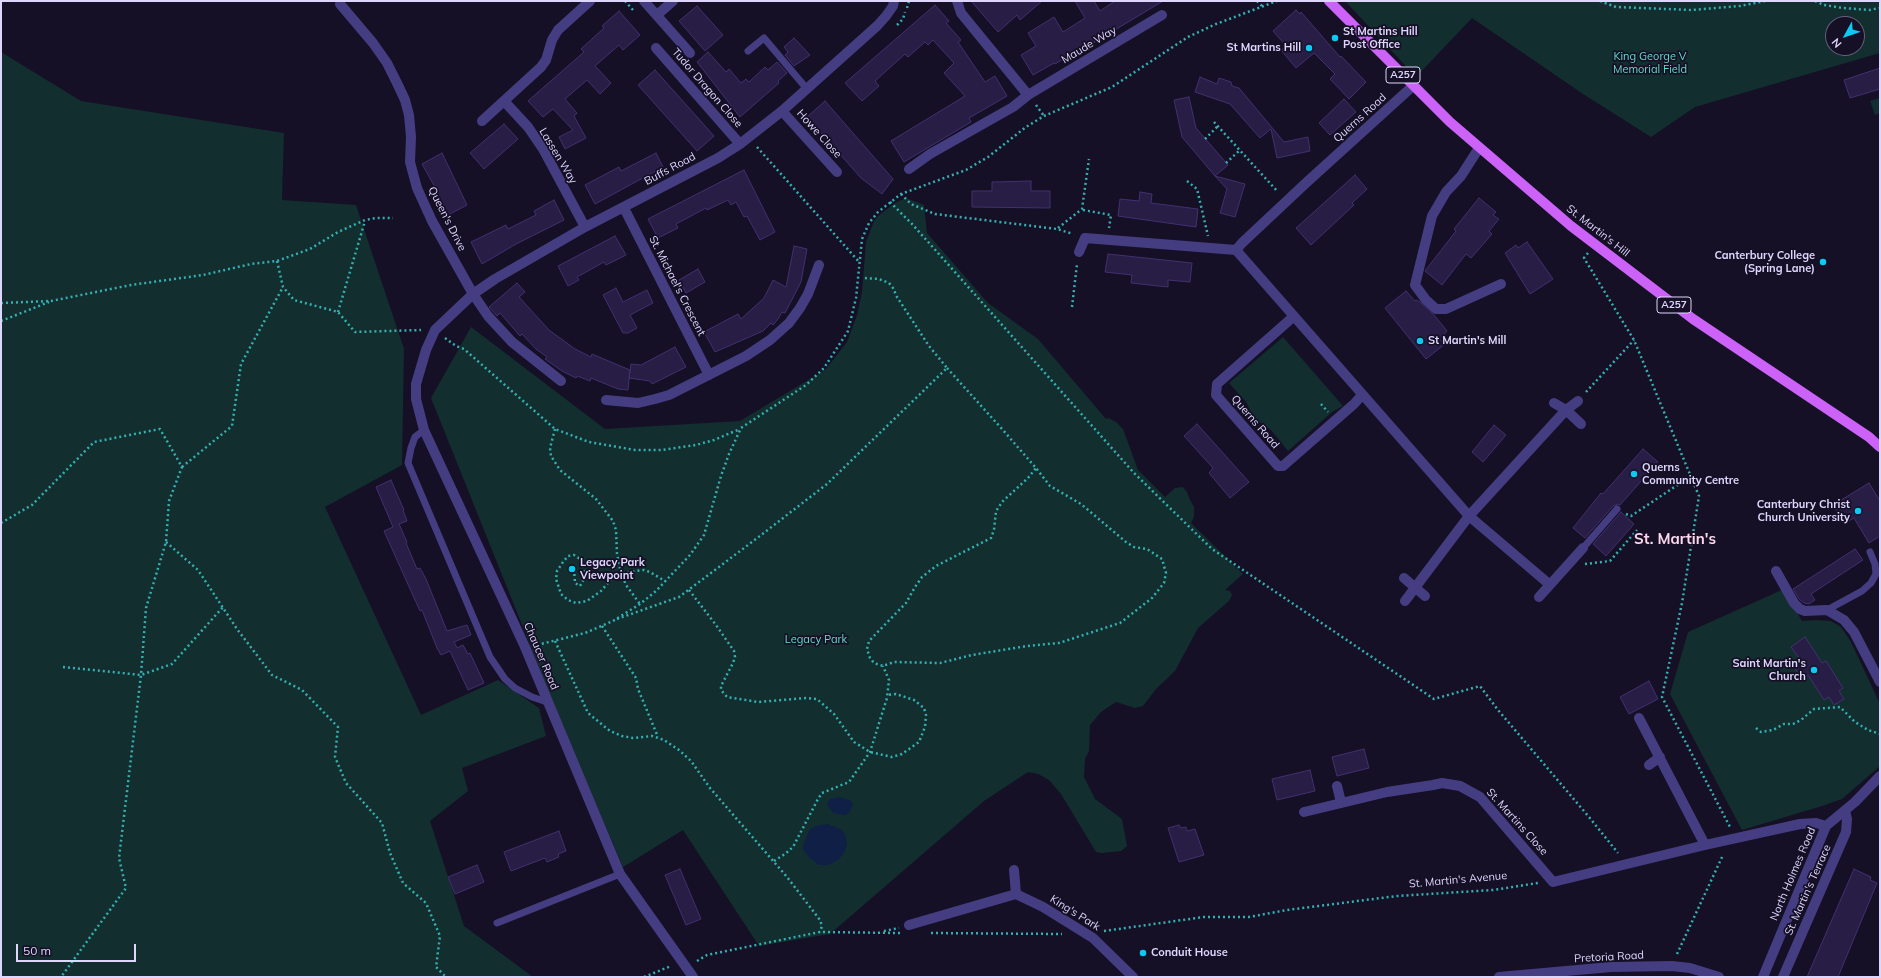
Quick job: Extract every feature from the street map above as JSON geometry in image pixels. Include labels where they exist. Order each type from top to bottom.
[{"type":"main road","name":"St. Martin's Hill","points":[[1329,1],[1358,32],[1479,148],[1571,226],[1693,319],[1869,437],[1880,447]]},
{"type":"street","points":[[482,121],[541,68],[546,60],[552,40],[558,30],[590,1]]},
{"type":"street","points":[[644,1],[690,53]]},
{"type":"street","points":[[657,15],[673,1]]},
{"type":"street","name":"Buffs Road","points":[[435,330],[473,294],[495,279],[585,227],[624,208],[740,144],[782,111],[877,26],[893,6],[894,1]]},
{"type":"street","points":[[957,1],[961,13],[1028,95]]},
{"type":"street","name":"Queen's Drive","points":[[340,4],[373,43],[387,63],[405,100],[409,115],[411,137],[410,162],[417,188],[432,221],[473,294],[488,316],[512,342],[561,381]]},
{"type":"street","name":"Maude Way","points":[[909,169],[930,154],[1013,107],[1028,95],[1162,15]]},
{"type":"street","name":"Tudor Dragon Close","points":[[656,48],[740,144]]},
{"type":"street","name":"Querns Road","points":[[1236,250],[1286,202],[1414,85]]},
{"type":"street","name":"Lassen Way","points":[[504,101],[528,128],[543,149],[585,227]]},
{"type":"street","name":"Howe Close","points":[[782,111],[837,172]]},
{"type":"street","points":[[1479,148],[1461,176],[1446,192],[1432,216],[1415,285],[1426,300],[1436,309],[1446,309],[1501,284]]},
{"type":"street","name":"St. Michael's Crescent","points":[[624,208],[709,375]]},
{"type":"street","points":[[1079,252],[1085,238],[1236,250],[1293,317],[1469,516],[1549,584]]},
{"type":"street","points":[[606,400],[638,403],[655,400],[746,356],[770,340],[789,323],[808,294],[819,265]]},
{"type":"street","name":"Querns Road","points":[[1293,317],[1217,384],[1216,395],[1278,466],[1282,466],[1354,404],[1362,395]]},
{"type":"street","name":"Chaucer Road","points":[[435,330],[426,350],[416,384],[416,399],[424,430],[525,647],[620,874],[693,977]]},
{"type":"street","points":[[1405,601],[1469,516],[1566,410],[1578,401]]},
{"type":"street","points":[[1554,403],[1566,410],[1581,424]]},
{"type":"street","points":[[1539,597],[1549,584],[1583,548]]},
{"type":"street","points":[[1776,571],[1794,603],[1800,609],[1805,611],[1827,610],[1844,620],[1854,632],[1880,682]]},
{"type":"street","points":[[1404,578],[1425,596]]},
{"type":"street","points":[[1639,718],[1706,844]]},
{"type":"street","points":[[1649,765],[1660,757]]},
{"type":"street","name":"North Holmes Road","points":[[1763,977],[1826,826],[1880,776]]},
{"type":"street","name":"St. Martins Close","points":[[1304,812],[1340,802],[1442,783],[1460,786],[1480,797],[1553,882]]},
{"type":"street","points":[[1336,786],[1340,802]]},
{"type":"street","name":"St. Martin's Terrace","points":[[1783,977],[1846,832],[1847,819],[1845,810]]},
{"type":"street","points":[[1553,882],[1706,844],[1809,823],[1826,826]]},
{"type":"street","points":[[906,929],[1016,894],[1014,870]]},
{"type":"street","name":"King's Park","points":[[1016,894],[1043,907],[1093,938],[1133,977]]},
{"type":"street","name":"Pretoria Road","points":[[1499,977],[1612,967],[1672,966],[1690,968],[1719,977]]},
{"type":"lane","points":[[748,51],[764,38],[806,89]]},
{"type":"lane","points":[[424,430],[415,437],[408,463],[490,657],[505,679],[515,688],[532,697],[547,702]]},
{"type":"lane","points":[[1583,548],[1617,509]]},
{"type":"lane","points":[[1827,610],[1862,590],[1871,583],[1876,574],[1875,564],[1870,552]]},
{"type":"lane","points":[[497,923],[620,874]]},
{"type":"path","points":[[1257,1],[1263,7]]},
{"type":"path","points":[[277,261],[283,287],[294,300],[338,312],[354,332],[435,330],[456,346],[464,349],[555,429],[589,442],[614,447],[662,450],[696,445],[714,440],[741,428],[806,385],[824,368],[848,331],[856,298],[862,239],[869,223],[890,202],[901,194],[966,170],[988,157],[1026,126],[1044,116],[1112,87],[1188,37],[1216,24],[1276,1]]},
{"type":"path","points":[[1600,1],[1616,7],[1692,10],[1740,6],[1765,1]]},
{"type":"path","points":[[1815,1],[1824,5],[1843,8],[1869,10],[1880,8]]},
{"type":"path","points":[[1214,122],[1286,202]]},
{"type":"path","points":[[1205,139],[1218,126]]},
{"type":"path","points":[[757,147],[860,263]]},
{"type":"path","points":[[1226,163],[1240,150]]},
{"type":"path","points":[[1057,229],[1082,209],[1089,159]]},
{"type":"path","points":[[1187,181],[1197,189],[1210,248]]},
{"type":"path","points":[[901,194],[911,204],[935,214],[1057,229],[1085,238]]},
{"type":"path","points":[[890,202],[913,225],[1134,473],[1212,549],[1434,699],[1480,686],[1626,863]]},
{"type":"path","points":[[1083,210],[1111,215],[1108,240]]},
{"type":"path","points":[[1,303],[51,301],[132,285],[203,275],[251,264],[277,261],[310,249],[338,232],[365,220],[376,218],[393,218]]},
{"type":"path","points":[[338,312],[365,220]]},
{"type":"path","points":[[1072,307],[1079,252]]},
{"type":"path","points":[[1584,258],[1634,340],[1699,496],[1682,603],[1662,697],[1733,839],[1672,966]]},
{"type":"path","points":[[864,278],[879,279],[889,283],[929,346],[947,368],[1036,468],[1055,490],[1080,504],[1126,542],[1134,547],[1148,549],[1157,554],[1162,559],[1166,573],[1164,583],[1152,598],[1120,623],[1059,642],[1006,649],[940,663],[894,662],[884,666],[874,663],[870,658],[867,649],[869,640],[906,603],[922,577],[936,566],[991,538],[994,530],[996,511],[1003,501],[1028,478],[1036,468]]},
{"type":"path","points":[[61,977],[126,888],[119,858],[142,675],[146,608],[166,542],[169,501],[182,467],[232,426],[241,364],[283,287]]},
{"type":"path","points":[[1,321],[51,301]]},
{"type":"path","points":[[1578,401],[1634,340]]},
{"type":"path","points":[[525,647],[585,633],[679,597],[827,484],[947,368]]},
{"type":"path","points":[[613,621],[640,604],[665,581],[690,555],[704,535],[721,476],[741,428]]},
{"type":"path","points":[[1,523],[32,505],[94,442],[160,429],[182,467]]},
{"type":"path","points":[[555,429],[550,448],[551,456],[560,470],[596,499],[613,521],[616,530],[617,554],[621,573],[626,585],[640,604]]},
{"type":"path","points":[[1617,509],[1631,516],[1691,476]]},
{"type":"path","points":[[1571,562],[1580,565],[1610,561],[1637,530]]},
{"type":"path","points":[[166,542],[198,570],[272,675],[302,690],[338,727],[335,757],[346,784],[382,823],[390,853],[403,883],[426,903],[440,936],[436,967],[446,977]]},
{"type":"path","points":[[574,569],[575,584],[580,586],[584,580],[584,566],[580,559],[574,555],[568,556],[563,562],[557,571],[556,579],[561,594],[568,600],[576,603],[587,601],[601,591],[614,576],[621,573],[644,570],[665,581]]},
{"type":"path","points":[[688,590],[716,625],[734,651],[735,657],[733,663],[721,686],[724,695],[727,697],[758,702],[806,698],[816,699],[834,714],[854,742],[870,752],[892,757],[902,754],[919,742],[925,727],[926,715],[924,708],[904,696],[887,695]]},
{"type":"path","points":[[63,667],[142,675],[172,664],[223,607]]},
{"type":"path","points":[[602,626],[636,678],[638,688],[658,738]]},
{"type":"path","points":[[555,641],[588,713],[600,723],[622,736],[633,738],[652,736],[679,750],[690,761],[710,788],[774,861],[820,920],[822,926],[820,932]]},
{"type":"path","points":[[774,861],[793,847],[822,793],[849,782],[870,752],[887,695],[889,680],[884,666]]},
{"type":"path","points":[[1756,728],[1762,732],[1773,730],[1784,724],[1792,724],[1801,720],[1814,709],[1834,709],[1840,707],[1855,722],[1868,730],[1880,734]]},
{"type":"path","name":"St. Martin's Avenue","points":[[1087,934],[1204,917],[1249,917],[1287,910],[1397,896],[1493,890],[1553,882]]},
{"type":"path","points":[[880,933],[906,929]]},
{"type":"path","points":[[644,977],[682,961],[694,962],[707,955],[820,932],[880,933],[906,929]]},
{"type":"path","points":[[926,933],[1064,934]]},
{"type":"green space","name":"King George V Memorial Field","points":[[1345,1],[1880,1],[1880,53],[1695,107],[1651,137],[1583,94],[1472,18],[1416,77]]},
{"type":"green space","points":[[1,52],[81,101],[284,133],[282,200],[356,205],[404,349],[402,465],[325,507],[421,715],[498,680],[539,708],[546,736],[462,768],[468,791],[430,821],[464,926],[533,977],[1,977]]},
{"type":"green space","points":[[1880,98],[1880,113],[1875,115],[1870,101]]},
{"type":"green space","name":"Legacy Park","points":[[906,198],[924,205],[927,233],[988,303],[1038,339],[1106,419],[1108,418],[1116,422],[1123,429],[1138,470],[1165,497],[1175,488],[1183,487],[1194,507],[1194,517],[1191,523],[1243,574],[1225,590],[1230,591],[1232,595],[1229,601],[1198,628],[1175,671],[1156,689],[1143,706],[1135,708],[1116,702],[1101,712],[1090,725],[1089,751],[1085,759],[1084,777],[1095,799],[1122,819],[1127,846],[1121,851],[1102,853],[1096,852],[1061,794],[1049,780],[1038,774],[1028,772],[984,801],[830,934],[759,946],[683,830],[623,867],[559,717],[431,398],[471,327],[605,429],[740,421],[825,370],[847,342],[857,315],[862,292],[866,242],[874,221],[895,203]]},
{"type":"green space","points":[[1283,337],[1343,406],[1332,412],[1288,451],[1271,430],[1254,418],[1246,402],[1229,383]]},
{"type":"green space","points":[[1784,589],[1802,621],[1831,621],[1841,627],[1851,642],[1880,704],[1880,766],[1842,799],[1742,830],[1670,694],[1688,632]]},
{"type":"water","points":[[840,797],[851,801],[853,804],[850,812],[845,815],[833,813],[827,804],[830,799]]},
{"type":"water","points":[[828,824],[842,830],[845,834],[847,844],[844,853],[838,860],[828,865],[819,865],[803,850],[803,845],[810,829],[816,826]]},
{"type":"building","points":[[971,1],[1042,1],[1020,20],[1017,15],[998,32]]},
{"type":"building","points":[[1075,1],[1094,1],[1100,11],[1115,1],[1163,1],[1075,54],[1074,53],[1055,64],[1054,63],[1033,75],[1021,55],[1036,46],[1028,33],[1054,17],[1063,32],[1085,18]]},
{"type":"building","points":[[935,5],[949,21],[946,23],[961,40],[958,42],[985,82],[995,76],[1007,96],[969,118],[971,122],[904,162],[891,141],[965,96],[944,73],[954,63],[933,40],[928,45],[925,42],[908,57],[905,54],[875,81],[879,86],[862,101],[845,83]]},
{"type":"building","points":[[697,6],[723,35],[705,51],[679,21]]},
{"type":"building","points":[[1296,10],[1300,14],[1301,12],[1340,57],[1341,56],[1366,82],[1349,99],[1330,79],[1335,74],[1314,53],[1296,68],[1281,50],[1286,46],[1273,31]]},
{"type":"building","points":[[619,11],[640,35],[623,50],[619,45],[595,66],[611,83],[600,94],[587,80],[565,99],[577,113],[574,116],[586,138],[565,149],[559,137],[573,130],[553,109],[543,117],[528,101],[584,52],[581,49],[604,28],[602,26]]},
{"type":"building","points":[[794,38],[810,55],[794,66],[785,55],[788,52],[784,47]]},
{"type":"building","points":[[708,52],[726,72],[729,69],[741,83],[746,79],[749,82],[765,67],[768,70],[777,62],[787,73],[778,81],[779,83],[740,117],[697,62]]},
{"type":"building","points":[[1880,68],[1880,89],[1850,98],[1844,80]]},
{"type":"building","points":[[655,70],[714,136],[697,151],[638,85]]},
{"type":"building","points":[[1200,77],[1217,84],[1219,78],[1231,82],[1232,86],[1239,88],[1284,142],[1308,137],[1310,151],[1277,158],[1271,129],[1260,138],[1230,104],[1195,92]]},
{"type":"building","points":[[1189,97],[1196,128],[1228,165],[1215,176],[1182,137],[1174,100]]},
{"type":"building","points":[[1344,99],[1356,112],[1330,135],[1319,123]]},
{"type":"building","points":[[825,101],[893,179],[882,194],[861,178],[807,117]]},
{"type":"building","points":[[504,124],[518,139],[484,169],[470,153]]},
{"type":"building","points":[[442,153],[467,205],[448,215],[445,209],[442,210],[436,197],[438,196],[436,189],[422,164]]},
{"type":"building","points":[[656,153],[663,167],[595,204],[585,185],[619,167],[621,171]]},
{"type":"building","points":[[744,170],[775,232],[760,240],[747,216],[744,217],[736,202],[731,205],[728,200],[707,210],[706,208],[676,224],[678,228],[658,238],[648,219]]},
{"type":"building","points":[[1355,175],[1367,189],[1352,203],[1354,205],[1311,245],[1296,228]]},
{"type":"building","points":[[1215,176],[1245,184],[1235,217],[1220,213],[1227,189]]},
{"type":"building","points":[[1031,181],[1031,191],[1050,191],[1050,208],[972,207],[972,191],[992,191],[992,182]]},
{"type":"building","points":[[1140,192],[1152,194],[1151,203],[1198,209],[1196,227],[1118,216],[1120,199],[1139,201]]},
{"type":"building","points":[[1479,198],[1496,212],[1493,215],[1499,219],[1489,231],[1492,234],[1471,258],[1466,254],[1442,285],[1425,271],[1456,231],[1454,229]]},
{"type":"building","points":[[554,200],[564,220],[516,244],[482,264],[471,242],[506,225],[508,229],[536,215],[534,211]]},
{"type":"building","points":[[615,236],[626,255],[606,265],[604,262],[577,277],[579,280],[568,286],[558,266]]},
{"type":"building","points":[[1527,242],[1553,279],[1530,294],[1505,253],[1516,245],[1518,248]]},
{"type":"building","points":[[794,246],[807,249],[801,282],[785,313],[782,312],[773,325],[771,323],[763,331],[715,352],[704,332],[738,314],[741,319],[764,298],[773,280],[786,287]]},
{"type":"building","points":[[1108,254],[1192,263],[1190,282],[1168,280],[1168,287],[1131,283],[1132,275],[1105,272]]},
{"type":"building","points":[[698,269],[705,282],[686,293],[679,280]]},
{"type":"building","points":[[517,283],[525,292],[519,297],[549,330],[575,349],[591,357],[592,354],[630,370],[628,390],[618,389],[591,378],[590,381],[577,376],[576,378],[562,371],[545,359],[547,357],[536,349],[522,334],[520,336],[500,313],[497,316],[489,307]]},
{"type":"building","points":[[616,288],[623,302],[647,290],[653,303],[630,315],[637,328],[628,333],[623,333],[603,295]]},
{"type":"building","points":[[1406,291],[1415,301],[1420,302],[1434,315],[1447,331],[1440,339],[1445,344],[1426,359],[1385,308]]},
{"type":"building","points":[[675,347],[686,367],[652,384],[650,381],[629,378],[631,364],[641,365]]},
{"type":"building","points":[[1197,424],[1249,482],[1230,498],[1209,473],[1213,468],[1184,436]]},
{"type":"building","points":[[1494,425],[1506,435],[1483,462],[1472,452]]},
{"type":"building","points":[[1643,449],[1658,462],[1620,505],[1618,504],[1613,506],[1585,538],[1573,528],[1601,493],[1603,494]]},
{"type":"building","points":[[391,480],[404,510],[407,521],[399,524],[407,542],[406,543],[417,569],[420,568],[426,579],[447,631],[467,625],[471,635],[454,642],[457,648],[463,645],[468,654],[470,653],[484,683],[468,690],[450,651],[441,655],[437,648],[422,610],[420,611],[384,531],[393,527],[376,487]]},
{"type":"building","name":"Canterbury Christ Church University","points":[[1869,483],[1880,501],[1880,536],[1869,543],[1854,518],[1844,524],[1833,505]]},
{"type":"building","points":[[1621,512],[1634,524],[1606,556],[1593,544]]},
{"type":"building","points":[[1855,549],[1863,560],[1811,594],[1815,600],[1809,604],[1804,603],[1799,599],[1793,589]]},
{"type":"building","name":"Saint Martin's Church","points":[[1805,637],[1822,663],[1826,661],[1843,688],[1839,691],[1844,699],[1834,705],[1829,697],[1824,700],[1808,675],[1802,678],[1793,666],[1801,661],[1791,647]]},
{"type":"building","points":[[1649,681],[1658,699],[1629,714],[1620,697]]},
{"type":"building","points":[[1364,749],[1369,768],[1337,776],[1332,757]]},
{"type":"building","points":[[1310,770],[1315,791],[1277,800],[1272,779]]},
{"type":"building","points":[[1179,825],[1181,828],[1186,827],[1187,831],[1195,829],[1204,855],[1179,862],[1168,828]]},
{"type":"building","points":[[559,831],[566,851],[558,854],[559,857],[547,862],[545,858],[511,871],[504,852]]},
{"type":"building","points":[[477,865],[484,882],[455,894],[448,877]]},
{"type":"building","points":[[680,869],[701,919],[686,925],[665,875]]},
{"type":"building","points":[[1854,869],[1871,877],[1870,880],[1877,883],[1838,977],[1807,977]]},
{"type":"place","name":"St Martins Hill Post Office","points":[[1335,38]]},
{"type":"place","name":"St Martins Hill","points":[[1309,48]]},
{"type":"place","name":"Canterbury College (Spring Lane)","points":[[1823,262]]},
{"type":"place","name":"St Martin's Mill","points":[[1420,341]]},
{"type":"place","name":"Querns Community Centre","points":[[1634,474]]},
{"type":"place","name":"Canterbury Christ Church University","points":[[1858,511]]},
{"type":"place","name":"Legacy Park Viewpoint","points":[[572,569]]},
{"type":"place","name":"Saint Martin's Church","points":[[1814,670]]},
{"type":"place","name":"Conduit House","points":[[1143,953]]},
{"type":"district","name":"St. Martin's","points":[[1675,539]]}]
